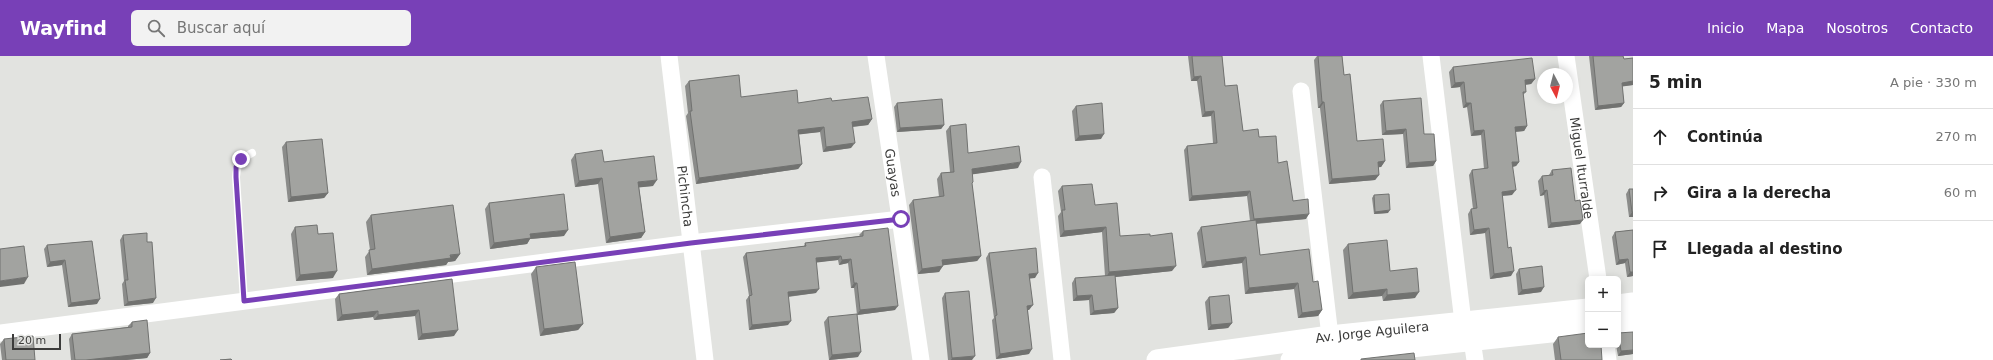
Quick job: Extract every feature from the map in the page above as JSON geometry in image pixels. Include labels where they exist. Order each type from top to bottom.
[{"type":"street","name":"Pichincha","points":[[669,56],[705,360]]},
{"type":"street","name":"Guayas","points":[[876,56],[921,360]]},
{"type":"street","points":[[1432,56],[1470,341]]},
{"type":"street","name":"Miguel Iturralde","points":[[1566,56],[1598,276]]},
{"type":"street","points":[[1301,91],[1330,350]]},
{"type":"street","points":[[1042,177],[1062,360]]},
{"type":"street","points":[[0,333],[691,243],[901,219]]},
{"type":"street","points":[[1621,305],[1633,303]]},
{"type":"street","name":"Av. Jorge Aguilera","points":[[1470,341],[1585,310]]},
{"type":"street","points":[[1621,324],[1633,322]]},
{"type":"street","name":"Av. Jorge Aguilera","points":[[1157,360],[1470,341],[1585,328]]},
{"type":"street","points":[[1606,348],[1608,360]]},
{"type":"street","name":"Av. Jorge Aguilera","points":[[1291,360],[1330,350]]},
{"type":"lane","points":[[244,301],[236,167],[241,159],[252,153]]},
{"type":"building","points":[[1192,56],[1222,56],[1225,86],[1237,85],[1243,131],[1258,129],[1259,137],[1276,136],[1278,163],[1287,161],[1293,201],[1308,199],[1309,214],[1254,219],[1250,191],[1192,196],[1187,146],[1217,143],[1214,111],[1205,112],[1201,76],[1194,77]]},
{"type":"building","points":[[1318,56],[1342,56],[1344,75],[1350,74],[1357,141],[1383,139],[1385,161],[1378,162],[1379,175],[1332,179],[1324,102],[1322,102]]},
{"type":"building","points":[[1593,56],[1623,56],[1624,59],[1633,58],[1633,81],[1622,83],[1624,103],[1598,106]]},
{"type":"building","points":[[1532,58],[1535,79],[1525,80],[1526,92],[1523,92],[1527,126],[1515,127],[1519,162],[1512,162],[1516,190],[1502,192],[1508,248],[1511,247],[1514,271],[1494,274],[1489,228],[1474,230],[1471,209],[1477,208],[1472,170],[1488,168],[1484,130],[1474,131],[1471,103],[1466,103],[1464,82],[1455,83],[1453,67]]},
{"type":"building","points":[[739,75],[741,97],[797,90],[798,103],[831,98],[832,101],[868,97],[872,119],[852,122],[855,143],[826,147],[824,127],[798,130],[802,164],[699,178],[690,111],[692,111],[689,81]]},
{"type":"building","points":[[1421,98],[1424,134],[1434,134],[1436,161],[1409,163],[1406,129],[1386,131],[1383,101]]},
{"type":"building","points":[[942,99],[944,125],[900,128],[897,103]]},
{"type":"building","points":[[1102,103],[1104,134],[1079,136],[1076,106]]},
{"type":"building","points":[[966,124],[968,153],[1019,146],[1021,162],[972,169],[972,183],[981,256],[942,260],[943,266],[922,269],[913,200],[944,196],[941,173],[954,172],[950,126]]},
{"type":"building","points":[[322,139],[328,193],[291,197],[286,142]]},
{"type":"building","points":[[602,150],[604,162],[654,156],[657,180],[638,182],[645,232],[610,237],[602,178],[579,181],[575,154]]},
{"type":"building","points":[[1571,168],[1575,201],[1580,200],[1583,220],[1551,223],[1547,190],[1544,191],[1542,176],[1553,175],[1552,170]]},
{"type":"building","points":[[1092,184],[1095,205],[1117,203],[1120,236],[1150,234],[1150,236],[1172,233],[1176,266],[1109,272],[1106,227],[1064,231],[1062,210],[1065,210],[1062,186]]},
{"type":"building","points":[[1629,189],[1633,189],[1633,212],[1632,212]]},
{"type":"building","points":[[564,194],[568,230],[530,234],[531,238],[494,243],[489,203]]},
{"type":"building","points":[[1389,194],[1390,210],[1375,212],[1374,195]]},
{"type":"building","points":[[453,205],[460,254],[450,255],[451,258],[372,269],[369,250],[375,249],[371,215]]},
{"type":"building","points":[[1256,220],[1260,255],[1309,249],[1313,282],[1318,281],[1322,310],[1302,313],[1298,283],[1249,288],[1246,257],[1206,262],[1201,227]]},
{"type":"building","points":[[317,225],[318,234],[333,233],[337,271],[300,275],[295,227]]},
{"type":"building","points":[[888,228],[898,306],[860,310],[857,283],[854,283],[851,259],[842,260],[841,256],[816,258],[819,289],[788,292],[791,321],[752,325],[749,296],[752,295],[746,253],[806,246],[805,243],[863,236],[863,231]]},
{"type":"building","points":[[1633,230],[1633,272],[1630,272],[1628,259],[1619,260],[1615,232]]},
{"type":"building","points":[[147,233],[147,242],[152,242],[156,298],[128,302],[125,280],[128,280],[123,235]]},
{"type":"building","points":[[1387,240],[1390,271],[1417,268],[1419,292],[1387,295],[1387,289],[1353,293],[1348,244]]},
{"type":"building","points":[[92,241],[100,299],[71,303],[65,260],[50,262],[47,245]]},
{"type":"building","points":[[24,246],[28,277],[0,281],[0,249]]},
{"type":"building","points":[[1036,248],[1038,273],[1029,274],[1033,305],[1027,306],[1032,349],[1000,354],[995,316],[997,315],[989,253]]},
{"type":"building","points":[[575,262],[583,324],[544,329],[536,267]]},
{"type":"building","points":[[1542,266],[1544,287],[1522,290],[1519,269]]},
{"type":"building","points":[[1115,275],[1118,308],[1094,311],[1092,295],[1077,296],[1075,278]]},
{"type":"building","points":[[452,279],[458,330],[422,334],[419,310],[378,315],[378,311],[342,315],[339,294]]},
{"type":"building","points":[[969,291],[975,356],[952,358],[945,293]]},
{"type":"building","points":[[1229,295],[1232,323],[1211,325],[1209,297]]},
{"type":"building","points":[[857,314],[861,352],[832,355],[828,317]]},
{"type":"building","points":[[147,320],[150,353],[75,360],[72,334],[132,327],[132,322]]},
{"type":"building","points":[[1633,332],[1633,350],[1621,351],[1621,333]]},
{"type":"building","points":[[1585,333],[1585,348],[1601,348],[1602,360],[1561,360],[1558,337]]},
{"type":"building","points":[[33,336],[35,360],[6,360],[4,339]]},
{"type":"building","points":[[1414,353],[1415,360],[1361,360],[1361,359]]},
{"type":"route","points":[[241,159],[236,167],[236,177],[244,301],[691,243],[901,219]]}]
